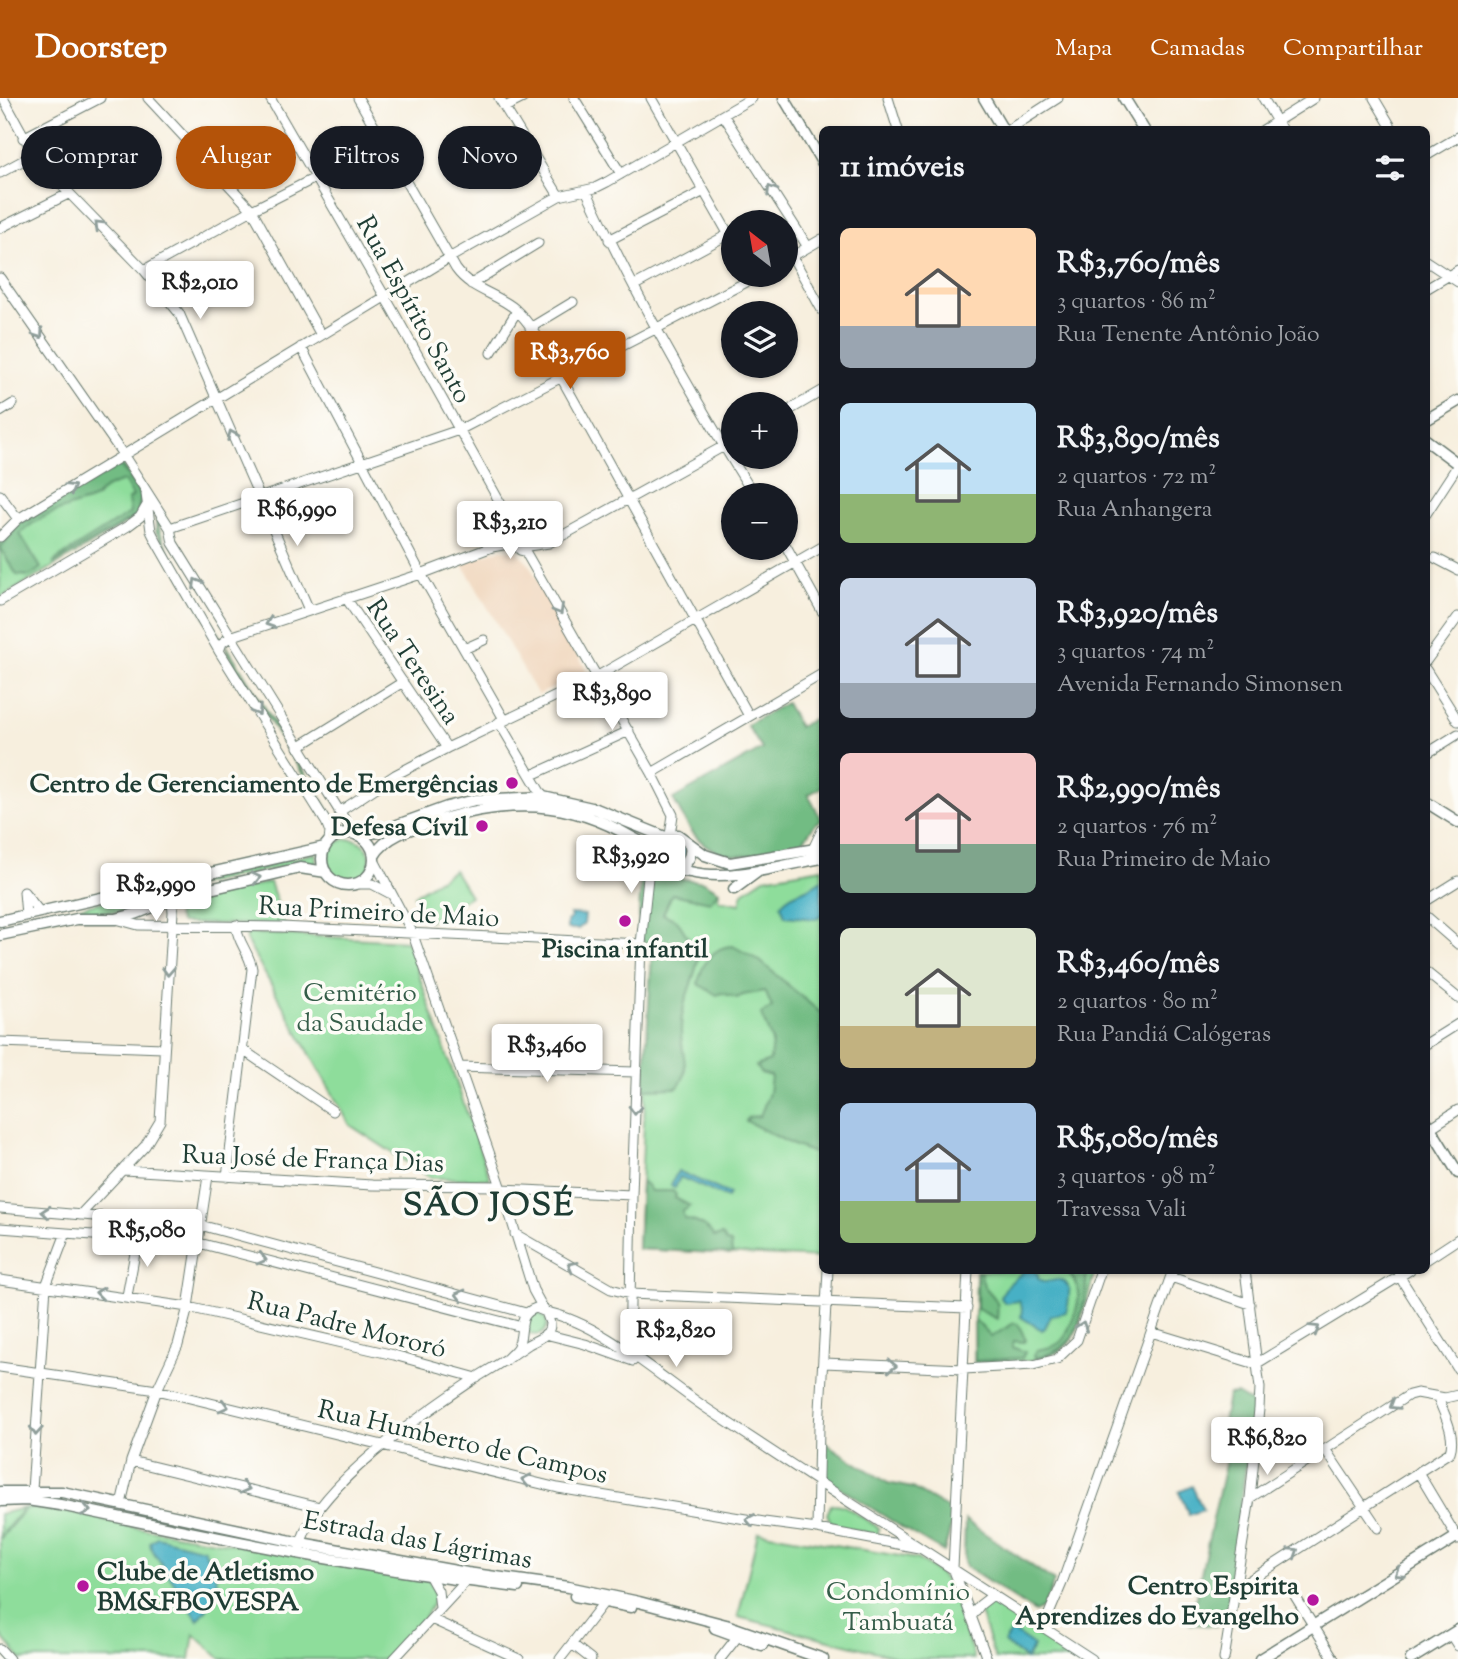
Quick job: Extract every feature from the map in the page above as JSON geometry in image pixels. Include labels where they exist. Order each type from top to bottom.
[{"type":"main road","points":[[785,98],[819,157]]},
{"type":"main road","points":[[984,98],[1003,126]]},
{"type":"main road","points":[[1124,98],[1141,126]]},
{"type":"main road","points":[[1430,418],[1458,401]]},
{"type":"main road","points":[[1430,443],[1458,464]]},
{"type":"main road","points":[[0,921],[276,860],[327,844],[341,834],[378,832],[436,810],[475,800],[546,802],[596,809],[667,836],[678,835],[685,838],[690,846],[715,860],[730,863],[818,849]]},
{"type":"main road","points":[[327,844],[322,859],[326,872],[338,883],[354,884],[368,875],[374,858],[389,838],[470,810],[546,802],[611,826],[654,853],[665,866],[688,872],[717,875],[819,859]]},
{"type":"main road","points":[[1430,804],[1458,822]]},
{"type":"main road","points":[[355,834],[369,843],[374,858]]},
{"type":"main road","points":[[654,853],[667,836]]},
{"type":"main road","points":[[677,868],[689,859],[690,846]]},
{"type":"main road","points":[[0,935],[77,919],[120,918],[172,899],[300,869],[326,872]]},
{"type":"main road","points":[[734,889],[761,869]]},
{"type":"main road","points":[[157,885],[172,899]]},
{"type":"main road","points":[[140,889],[136,901],[142,911]]},
{"type":"main road","points":[[115,895],[123,902],[120,918]]},
{"type":"main road","points":[[26,915],[45,925]]},
{"type":"main road","points":[[1430,1127],[1458,1173]]},
{"type":"main road","name":"Estrada das Lágrimas","points":[[0,1492],[62,1492],[429,1574],[568,1587],[607,1599],[664,1608],[823,1659]]},
{"type":"main road","points":[[0,1508],[18,1500]]},
{"type":"main road","name":"Estrada das Lágrimas","points":[[0,1501],[18,1500],[60,1505],[469,1578]]},
{"type":"main road","points":[[1259,1659],[1458,1537]]},
{"type":"main road","points":[[1411,1659],[1454,1632]]},
{"type":"main road","name":"Estrada das Lágrimas","points":[[741,1633],[804,1659]]},
{"type":"street","points":[[46,126],[100,98]]},
{"type":"street","points":[[148,98],[252,210],[321,334]]},
{"type":"street","name":"Rua Espírito Santo","points":[[270,98],[310,167]]},
{"type":"street","points":[[358,98],[373,126]]},
{"type":"street","points":[[499,98],[559,196]]},
{"type":"street","points":[[505,107],[523,98]]},
{"type":"street","points":[[574,98],[621,174]]},
{"type":"street","points":[[651,98],[721,221]]},
{"type":"street","points":[[0,537],[18,519],[449,258],[559,196],[586,190],[621,174],[724,116],[738,101],[752,98]]},
{"type":"street","points":[[888,98],[897,126]]},
{"type":"street","points":[[1012,126],[1058,98]]},
{"type":"street","points":[[1263,98],[1279,125],[1314,98]]},
{"type":"street","points":[[1374,98],[1391,126]]},
{"type":"street","points":[[3,102],[21,134]]},
{"type":"street","points":[[724,116],[808,247]]},
{"type":"street","points":[[1430,154],[1458,137]]},
{"type":"street","points":[[0,173],[21,162]]},
{"type":"street","points":[[144,270],[252,210],[310,182]]},
{"type":"street","points":[[64,189],[144,270],[179,313],[309,610]]},
{"type":"street","name":"Rua Espírito Santo","points":[[323,189],[652,773],[673,815],[667,836]]},
{"type":"street","points":[[409,189],[460,275],[517,311],[530,328],[562,379],[749,716]]},
{"type":"street","points":[[586,190],[658,328],[721,431]]},
{"type":"street","points":[[610,240],[704,191]]},
{"type":"street","points":[[0,228],[68,194]]},
{"type":"street","points":[[798,253],[819,241]]},
{"type":"street","points":[[471,284],[538,243]]},
{"type":"street","points":[[635,285],[721,243]]},
{"type":"street","points":[[1430,263],[1453,272],[1458,282]]},
{"type":"street","points":[[798,272],[819,305]]},
{"type":"street","points":[[1430,286],[1453,272]]},
{"type":"street","points":[[0,278],[124,456],[147,499],[170,528],[173,543],[298,747],[355,834]]},
{"type":"street","points":[[170,528],[459,430],[735,287]]},
{"type":"street","points":[[530,328],[573,302]]},
{"type":"street","points":[[491,353],[517,311]]},
{"type":"street","points":[[301,347],[361,463],[546,802]]},
{"type":"street","points":[[798,405],[819,393]]},
{"type":"street","points":[[0,412],[13,404]]},
{"type":"street","points":[[219,651],[222,643],[230,637],[421,574],[492,547],[549,543],[721,448]]},
{"type":"street","points":[[1430,508],[1458,464]]},
{"type":"street","points":[[2,497],[18,519]]},
{"type":"street","points":[[0,511],[2,497]]},
{"type":"street","points":[[0,601],[128,526],[140,517],[147,499]]},
{"type":"street","points":[[147,499],[151,531],[219,651],[326,822],[330,832],[327,844]]},
{"type":"street","points":[[128,526],[142,526],[151,531]]},
{"type":"street","points":[[339,812],[395,775],[598,676],[819,549]]},
{"type":"street","points":[[1435,558],[1458,570]]},
{"type":"street","points":[[796,562],[819,605]]},
{"type":"street","name":"Rua Teresina","points":[[346,598],[447,748]]},
{"type":"street","points":[[1430,656],[1458,617]]},
{"type":"street","points":[[464,649],[484,640]]},
{"type":"street","points":[[652,773],[819,676]]},
{"type":"street","points":[[1430,676],[1458,721]]},
{"type":"street","points":[[298,747],[403,682]]},
{"type":"street","points":[[532,775],[629,731]]},
{"type":"street","points":[[1430,752],[1458,734]]},
{"type":"street","points":[[629,1356],[641,944],[654,853]]},
{"type":"street","points":[[300,1547],[310,1521],[320,1507],[384,1445],[477,1378],[542,1336],[550,1323],[533,1290],[502,1188],[412,932],[374,858]]},
{"type":"street","points":[[1430,898],[1458,881]]},
{"type":"street","points":[[354,884],[378,886],[393,897]]},
{"type":"street","points":[[26,915],[24,892],[39,911]]},
{"type":"street","points":[[80,1215],[153,1136],[160,1121],[172,899]]},
{"type":"street","name":"Rua Primeiro de Maio","points":[[120,918],[138,925],[236,925],[641,944]]},
{"type":"street","points":[[1430,920],[1458,944]]},
{"type":"street","points":[[227,1177],[252,969],[249,957],[237,936],[236,925]]},
{"type":"street","points":[[1430,975],[1458,998]]},
{"type":"street","points":[[1430,1042],[1458,1024]]},
{"type":"street","points":[[0,1042],[163,1048]]},
{"type":"street","points":[[243,1050],[333,1111]]},
{"type":"street","points":[[459,1068],[636,1072]]},
{"type":"street","points":[[1430,1123],[1458,1110]]},
{"type":"street","name":"Rua José de França Dias","points":[[124,1170],[372,1185],[632,1195]]},
{"type":"street","points":[[121,1504],[131,1461],[157,1390],[178,1345],[188,1307],[208,1176]]},
{"type":"street","points":[[0,1208],[200,1226],[527,1312],[536,1308],[571,1319],[606,1338],[818,1482],[1092,1659]]},
{"type":"street","points":[[0,1228],[199,1243],[522,1328],[529,1336],[542,1336],[629,1356]]},
{"type":"street","points":[[32,1490],[46,1286],[66,1233]]},
{"type":"street","points":[[515,1234],[611,1289],[630,1294],[967,1308]]},
{"type":"street","points":[[127,1296],[138,1237]]},
{"type":"street","points":[[1430,1257],[1458,1239]]},
{"type":"street","points":[[817,1529],[828,1274]]},
{"type":"street","points":[[968,1274],[953,1568],[987,1659]]},
{"type":"street","points":[[824,1363],[964,1369],[1033,1365],[1057,1359],[1077,1340],[1100,1274]]},
{"type":"street","points":[[1043,1628],[1062,1583],[1172,1274],[1250,1304]]},
{"type":"street","points":[[1224,1659],[1250,1498],[1259,1409],[1260,1388],[1246,1274]]},
{"type":"street","points":[[1151,1332],[1256,1364],[1400,1274]]},
{"type":"street","points":[[1404,1274],[1458,1369]]},
{"type":"street","name":"Rua Padre Mororó","points":[[0,1280],[127,1296],[188,1307],[394,1355],[477,1378]]},
{"type":"street","points":[[505,1361],[516,1348],[533,1290]]},
{"type":"street","points":[[602,1350],[606,1338]]},
{"type":"street","name":"Rua Humberto de Campos","points":[[0,1367],[157,1390],[570,1490],[919,1548]]},
{"type":"street","points":[[1250,1498],[1409,1395],[1417,1393],[1438,1398],[1458,1395]]},
{"type":"street","points":[[1236,1589],[1443,1457],[1452,1448],[1451,1433],[1438,1398]]},
{"type":"street","points":[[1325,1449],[1378,1528]]},
{"type":"street","points":[[131,1461],[320,1507]]},
{"type":"street","points":[[1418,1472],[1458,1537]]},
{"type":"street","points":[[429,1574],[438,1591],[440,1608]]},
{"type":"street","points":[[394,1659],[469,1578]]},
{"type":"street","points":[[971,1617],[980,1605],[993,1595]]},
{"type":"street","points":[[1295,1596],[1334,1659]]},
{"type":"street","points":[[559,1659],[607,1599]]},
{"type":"street","points":[[431,1619],[519,1659]]},
{"type":"street","points":[[1454,1632],[1458,1646]]},
{"type":"street","points":[[720,1659],[741,1633]]},
{"type":"street","points":[[572,1644],[591,1659]]},
{"type":"street","points":[[0,1649],[9,1659]]},
{"type":"shaded area","points":[[499,550],[516,551],[527,561],[587,671],[538,695],[462,563]]},
{"type":"green space","points":[[121,462],[143,496],[139,516],[0,598],[0,541],[17,524]]},
{"type":"green space","points":[[120,465],[141,497],[137,515],[53,564],[130,513],[128,500],[133,496],[124,481],[106,488],[93,499],[44,517],[20,534],[41,568],[30,576],[17,575],[0,548],[18,526]]},
{"type":"green space","points":[[156,515],[167,529],[158,524],[167,548],[221,639],[219,641],[156,532]]},
{"type":"green space","points":[[226,645],[337,824],[337,829],[227,653]]},
{"type":"green space","points":[[786,703],[799,727],[819,716],[819,789],[808,795],[819,815],[819,822],[801,844],[758,854],[717,851],[704,844],[693,833],[673,799],[762,749],[747,725]]},
{"type":"green space","points":[[349,839],[364,845],[370,860],[364,875],[349,881],[334,875],[328,860],[334,845]]},
{"type":"green space","points":[[642,852],[661,873],[669,877],[704,882],[719,891],[718,900],[740,904],[743,892],[764,878],[819,869],[819,1258],[638,1249],[652,952],[641,939]]},
{"type":"green space","points":[[642,852],[661,873],[669,877],[704,882],[719,891],[710,902],[672,894],[663,914],[677,920],[699,955],[683,1009],[681,1038],[685,1068],[682,1082],[677,1088],[644,1089],[652,952],[647,943],[638,938]]},
{"type":"green space","points":[[316,853],[316,864],[304,862],[172,893],[169,890],[174,886]]},
{"type":"green space","points":[[454,870],[470,896],[429,921],[414,895]]},
{"type":"green space","points":[[270,882],[285,925],[181,923],[177,917],[177,904]]},
{"type":"green space","points":[[156,890],[165,896],[144,904],[141,894]]},
{"type":"green space","points":[[117,898],[122,904],[121,912],[77,913],[36,918]]},
{"type":"green space","name":"Cemitério da Saudade","points":[[248,933],[407,941],[490,1179],[431,1178],[350,1125],[246,940]]},
{"type":"green space","points":[[733,946],[760,961],[819,1011],[819,1155],[746,1121],[749,1117],[760,1116],[769,1093],[771,1076],[760,1073],[756,1066],[770,1061],[772,1041],[761,1014],[772,1007],[765,991],[737,998],[722,993],[717,995],[698,984],[709,958],[719,949]]},
{"type":"green space","points":[[641,1182],[651,1191],[673,1191],[675,1198],[690,1206],[682,1212],[685,1219],[701,1225],[714,1237],[722,1235],[726,1242],[731,1243],[732,1254],[638,1249]]},
{"type":"green space","points":[[976,1274],[1094,1274],[1083,1314],[1074,1336],[1066,1346],[1043,1358],[1029,1361],[974,1363]]},
{"type":"green space","points":[[977,1274],[981,1274],[984,1285],[996,1301],[997,1319],[977,1309]]},
{"type":"green space","points":[[1070,1274],[1086,1274],[1086,1277],[1084,1303],[1076,1330],[1062,1347],[1035,1358],[1037,1350],[1061,1342],[1067,1333],[1078,1302],[1078,1289]]},
{"type":"green space","points":[[536,1313],[544,1316],[547,1324],[544,1332],[536,1335],[528,1332],[525,1324],[528,1316]]},
{"type":"green space","points":[[976,1321],[991,1337],[1014,1323],[1018,1324],[1026,1340],[1013,1341],[1012,1347],[1025,1352],[1022,1358],[975,1361]]},
{"type":"green space","points":[[1237,1394],[1250,1402],[1253,1408],[1227,1612],[1216,1626],[1190,1624],[1231,1437],[1223,1422],[1228,1395]]},
{"type":"green space","points":[[822,1441],[888,1483],[912,1488],[952,1511],[952,1522],[944,1552],[823,1477]]},
{"type":"green space","points":[[831,1505],[844,1506],[879,1528],[877,1535],[832,1525],[827,1514]]},
{"type":"green space","points":[[24,1508],[0,1537],[0,1514]]},
{"type":"green space","points":[[26,1508],[77,1513],[128,1526],[427,1577],[434,1590],[434,1599],[421,1622],[389,1659],[221,1659],[194,1634],[190,1659],[21,1659],[0,1634],[0,1539]]},
{"type":"green space","points":[[965,1520],[1054,1581],[1044,1607],[1035,1612],[966,1567]]},
{"type":"green space","name":"Condomínio Tambuatá","points":[[758,1532],[917,1559],[938,1573],[951,1587],[974,1659],[905,1659],[738,1617]]},
{"type":"green space","points":[[994,1603],[1079,1659],[995,1659],[980,1613],[986,1604]]},
{"type":"water","points":[[675,841],[685,848],[686,852],[679,862],[675,863],[665,856],[664,852],[671,842]]},
{"type":"water","points":[[819,881],[819,916],[816,919],[785,916],[781,905],[785,900]]},
{"type":"water","points":[[570,914],[585,915],[584,924],[578,929],[567,929]]},
{"type":"water","points":[[678,1171],[729,1194],[727,1198],[680,1177],[675,1188],[671,1185]]},
{"type":"water","points":[[1021,1274],[1038,1274],[1038,1278],[1043,1282],[1061,1280],[1069,1289],[1066,1312],[1051,1316],[1042,1330],[1021,1317],[1022,1308],[1019,1301],[1005,1303],[1000,1297],[1007,1286]]},
{"type":"water","points":[[1192,1486],[1203,1510],[1189,1515],[1179,1492]]},
{"type":"water","points":[[157,1537],[204,1549],[218,1586],[213,1600],[198,1620],[151,1548],[150,1542]]},
{"type":"water","points":[[1012,1631],[1034,1646],[1026,1659],[1004,1643]]},
{"type":"place","name":"Centro de Gerenciamento de Emergências","points":[[512,783]]},
{"type":"place","name":"Defesa Cívil","points":[[482,826]]},
{"type":"place","name":"Piscina infantil","points":[[625,921]]},
{"type":"place","name":"Clube de Atletismo BM&FBOVESPA","points":[[83,1586]]},
{"type":"place","name":"Centro Espirita Aprendizes do Evangelho","points":[[1313,1600]]},
{"type":"district","name":"SÃO JOSÉ","points":[[489,1203]]}]
